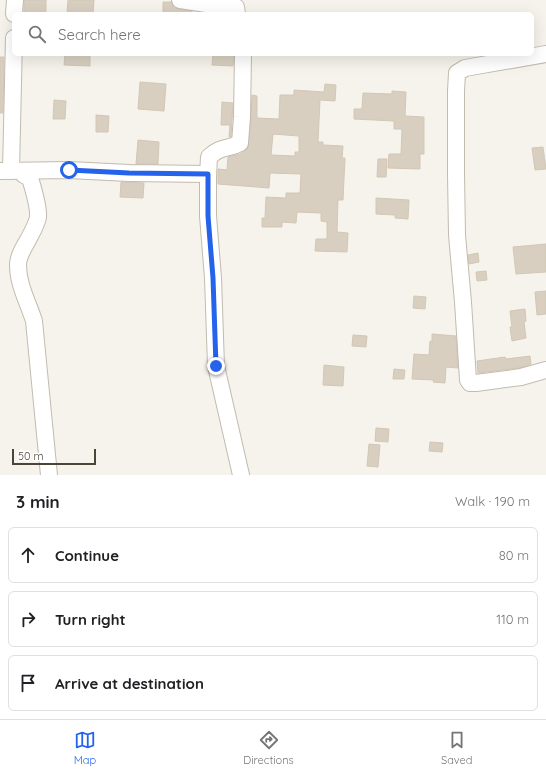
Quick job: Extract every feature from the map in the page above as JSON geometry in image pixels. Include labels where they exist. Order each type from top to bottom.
[{"type":"street","points":[[14,12],[15,0]]},
{"type":"street","points":[[180,0],[236,7],[237,12]]},
{"type":"street","points":[[546,54],[465,68],[457,73],[456,174],[457,235],[464,302],[468,380],[470,383],[476,384],[521,377],[546,370]]},
{"type":"street","points":[[11,171],[14,56]]},
{"type":"street","points":[[241,475],[216,366],[213,278],[208,216],[208,174],[209,157],[224,147],[235,146],[240,143],[243,110],[244,56]]},
{"type":"street","points":[[11,171],[69,170],[129,173],[208,174]]},
{"type":"street","points":[[11,171],[30,178],[38,217],[22,251],[18,264],[22,291],[34,321],[49,475]]},
{"type":"building","points":[[24,0],[46,0],[46,12],[24,12]]},
{"type":"building","points":[[68,0],[94,0],[93,12],[67,12]]},
{"type":"building","points":[[163,2],[171,2],[174,8],[192,11],[192,12],[163,12]]},
{"type":"building","points":[[65,56],[90,56],[90,66],[64,65]]},
{"type":"building","points":[[213,56],[234,56],[233,66],[212,65]]},
{"type":"building","points":[[0,57],[4,57],[3,113],[0,113]]},
{"type":"building","points":[[140,82],[166,84],[164,111],[138,109]]},
{"type":"building","points":[[325,84],[336,85],[335,101],[320,100],[318,142],[323,142],[323,145],[343,146],[342,158],[345,158],[343,200],[338,200],[337,232],[348,233],[347,252],[315,251],[316,239],[327,239],[327,222],[321,221],[321,213],[297,212],[296,223],[282,222],[282,227],[262,227],[262,218],[265,218],[266,197],[286,198],[286,193],[300,193],[301,174],[270,173],[269,188],[218,184],[218,169],[227,170],[228,157],[240,154],[248,148],[252,95],[257,96],[257,118],[279,119],[280,95],[294,95],[294,90],[324,92]],"holes":[[[273,134],[299,136],[299,152],[295,152],[295,156],[271,155]]]},
{"type":"building","points":[[392,91],[406,92],[405,116],[424,117],[424,154],[420,154],[420,169],[388,168],[389,154],[401,154],[402,129],[394,129],[394,121],[354,119],[354,109],[362,109],[363,93],[392,94]]},
{"type":"building","points":[[54,100],[66,101],[65,119],[53,119]]},
{"type":"building","points":[[222,102],[233,103],[231,137],[229,137],[230,125],[221,125]]},
{"type":"building","points":[[96,115],[109,116],[108,132],[96,132]]},
{"type":"building","points":[[138,140],[159,142],[158,164],[136,164]]},
{"type":"building","points":[[543,147],[546,169],[535,170],[532,148]]},
{"type":"building","points":[[378,159],[387,159],[386,177],[377,177]]},
{"type":"building","points":[[121,182],[144,183],[143,198],[120,197]]},
{"type":"building","points":[[376,198],[409,200],[408,219],[395,218],[395,215],[376,214]]},
{"type":"building","points":[[546,244],[546,272],[516,274],[513,247]]},
{"type":"building","points":[[478,253],[479,262],[469,264],[468,255]]},
{"type":"building","points":[[486,271],[487,280],[477,281],[476,272]]},
{"type":"building","points":[[546,291],[546,314],[537,315],[535,292]]},
{"type":"building","points":[[414,296],[426,297],[425,309],[413,308]]},
{"type":"building","points":[[525,309],[526,321],[524,322],[526,338],[512,341],[510,311]]},
{"type":"building","points":[[432,334],[456,336],[458,368],[446,367],[445,383],[433,382],[434,380],[412,379],[414,354],[429,355]]},
{"type":"building","points":[[353,335],[367,336],[366,347],[352,346]]},
{"type":"building","points":[[530,356],[531,364],[519,368],[478,373],[477,361],[505,357],[506,359]]},
{"type":"building","points":[[324,365],[344,367],[343,386],[323,385]]},
{"type":"building","points":[[394,369],[405,370],[404,379],[393,379]]},
{"type":"building","points":[[376,428],[389,429],[388,442],[375,441]]},
{"type":"building","points":[[430,442],[443,443],[442,452],[429,451]]},
{"type":"building","points":[[369,444],[380,445],[378,467],[367,466]]},
{"type":"route","points":[[69,170],[129,173],[208,174],[208,216],[213,278],[216,366]]}]
